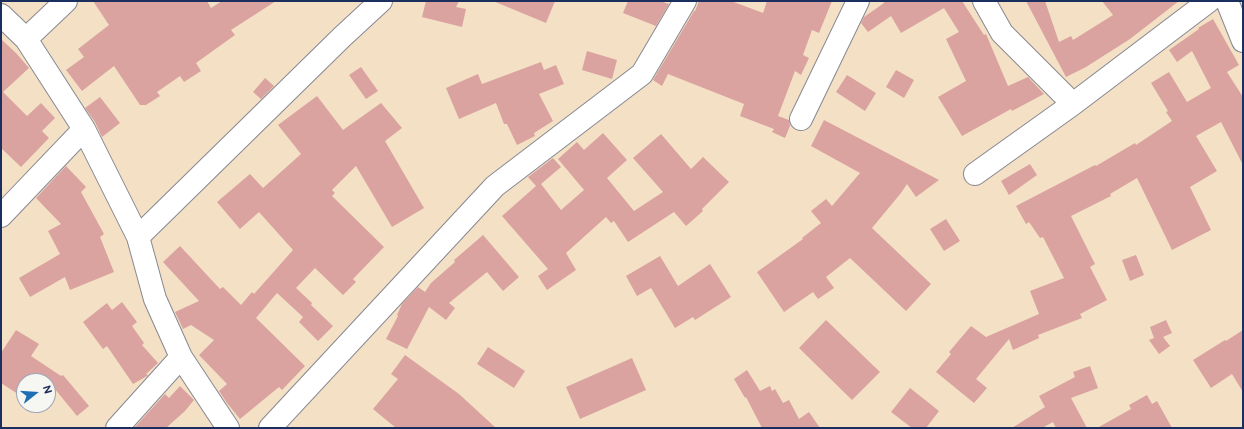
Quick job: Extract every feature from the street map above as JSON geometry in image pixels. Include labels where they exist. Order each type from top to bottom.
[{"type":"street","points":[[26,39],[66,1]]},
{"type":"street","points":[[138,237],[342,37],[381,1]]},
{"type":"street","points":[[270,428],[495,186],[642,74],[685,1]]},
{"type":"street","points":[[801,119],[858,1]]},
{"type":"street","points":[[984,1],[1002,34],[1073,104]]},
{"type":"street","points":[[975,174],[1073,104],[1209,1]]},
{"type":"street","points":[[1227,1],[1243,41]]},
{"type":"street","points":[[1,15],[26,39],[84,129],[138,237],[155,299],[181,357],[228,428]]},
{"type":"street","points":[[1,216],[84,129]]},
{"type":"street","points":[[117,428],[181,357]]},
{"type":"building","points":[[93,1],[207,1],[211,8],[222,1],[276,1],[231,30],[235,35],[196,63],[201,71],[184,82],[180,76],[157,92],[160,96],[146,105],[140,105],[114,66],[82,91],[66,70],[84,57],[78,49],[109,25]]},
{"type":"building","points":[[426,1],[459,1],[456,7],[466,9],[462,27],[422,17]]},
{"type":"building","points":[[493,1],[555,1],[546,23]]},
{"type":"building","points":[[628,1],[660,1],[669,4],[656,26],[623,13]]},
{"type":"building","points":[[699,1],[731,1],[763,13],[767,1],[832,1],[819,33],[812,30],[803,55],[809,58],[801,75],[795,71],[778,116],[789,120],[790,126],[785,138],[772,132],[774,129],[740,116],[744,104],[668,74],[662,86],[653,80],[695,11]]},
{"type":"building","points":[[883,1],[962,1],[984,35],[986,34],[1008,86],[1028,77],[1044,94],[1012,111],[1011,109],[962,136],[938,97],[966,81],[946,39],[959,32],[944,8],[901,33],[891,16],[868,32],[861,23],[864,17],[884,3]]},
{"type":"building","points":[[1026,1],[1045,1],[1059,42],[1071,36],[1073,40],[1113,15],[1102,1],[1179,1],[1130,39],[1086,67],[1066,77]]},
{"type":"building","points":[[1213,19],[1239,65],[1227,72],[1243,97],[1243,165],[1221,122],[1196,136],[1217,171],[1190,187],[1211,230],[1172,250],[1137,178],[1110,194],[1111,196],[1071,216],[1095,264],[1090,267],[1107,300],[1080,314],[1082,318],[1038,335],[1039,338],[1013,350],[1009,339],[976,379],[987,388],[974,403],[936,372],[951,354],[949,352],[971,326],[986,337],[1039,314],[1030,291],[1064,278],[1043,237],[1040,238],[1029,222],[1026,224],[1016,206],[1095,165],[1096,166],[1135,143],[1136,145],[1172,121],[1166,112],[1168,111],[1151,83],[1169,72],[1187,102],[1211,88],[1192,51],[1177,62],[1169,50],[1199,29],[1198,28]]},
{"type":"building","points":[[1,39],[29,68],[3,92],[27,116],[41,103],[55,118],[42,131],[49,138],[21,167],[1,148]]},
{"type":"building","points":[[587,51],[617,60],[612,79],[582,70]]},
{"type":"building","points":[[541,62],[544,70],[556,65],[564,84],[539,94],[553,121],[534,133],[535,136],[517,145],[507,124],[504,124],[496,103],[459,119],[446,88],[478,74],[482,84]]},
{"type":"building","points":[[361,67],[378,91],[366,99],[349,75]]},
{"type":"building","points":[[896,70],[914,80],[904,98],[886,87]]},
{"type":"building","points":[[847,75],[876,93],[865,111],[836,92]]},
{"type":"building","points":[[265,78],[274,86],[261,99],[253,92]]},
{"type":"building","points":[[317,96],[343,130],[381,103],[402,128],[385,141],[424,208],[392,227],[356,166],[332,190],[335,193],[332,196],[384,247],[353,279],[356,282],[343,295],[315,268],[296,288],[333,326],[318,341],[299,322],[303,317],[277,293],[256,318],[305,366],[282,390],[279,387],[240,419],[219,391],[227,384],[199,355],[214,340],[191,325],[183,329],[175,312],[199,301],[163,262],[180,246],[220,289],[223,287],[241,305],[252,292],[254,294],[293,250],[259,212],[240,229],[217,202],[250,174],[263,188],[301,154],[278,125]]},
{"type":"building","points":[[100,97],[120,123],[102,137],[95,122],[85,108]]},
{"type":"building","points":[[824,120],[939,180],[916,197],[907,184],[872,228],[931,284],[906,311],[850,258],[826,277],[834,288],[818,299],[813,292],[784,312],[757,272],[803,239],[802,238],[821,223],[811,211],[826,199],[832,206],[860,173],[811,146]]},
{"type":"building","points":[[603,133],[627,160],[607,178],[634,211],[663,192],[633,158],[661,134],[691,169],[703,157],[729,182],[702,209],[703,211],[686,226],[674,212],[628,242],[614,221],[611,223],[606,217],[566,253],[576,270],[547,290],[538,276],[548,269],[502,216],[536,186],[528,177],[553,158],[561,167],[541,184],[561,210],[584,190],[558,159],[577,142],[584,150]]},
{"type":"building","points":[[1030,164],[1037,175],[1009,195],[1001,181]]},
{"type":"building","points":[[66,166],[86,187],[81,192],[104,234],[100,237],[114,272],[70,290],[65,277],[30,297],[19,278],[60,254],[48,231],[61,224],[36,198]]},
{"type":"building","points":[[946,219],[960,241],[944,251],[930,229]]},
{"type":"building","points":[[483,235],[519,277],[503,291],[487,272],[449,303],[455,308],[446,320],[429,307],[407,349],[386,339],[398,316],[397,315],[402,304],[418,287],[425,292],[431,283],[455,262],[454,260]]},
{"type":"building","points":[[1136,255],[1144,275],[1130,281],[1122,260]]},
{"type":"building","points":[[660,256],[678,286],[710,264],[731,297],[695,320],[693,317],[675,328],[651,288],[637,296],[626,276]]},
{"type":"building","points":[[122,302],[137,322],[132,326],[144,343],[142,345],[158,363],[146,374],[148,375],[147,376],[133,384],[107,346],[103,349],[83,322],[107,303],[112,310]]},
{"type":"building","points":[[826,320],[880,372],[852,400],[799,348]]},
{"type":"building","points":[[1166,320],[1172,333],[1163,337],[1170,346],[1159,354],[1149,340],[1154,338],[1150,327]]},
{"type":"building","points":[[16,330],[39,344],[31,356],[61,376],[63,375],[89,406],[77,416],[56,390],[56,373],[16,373],[16,393],[1,383],[1,353]]},
{"type":"building","points":[[1243,330],[1243,392],[1232,374],[1211,388],[1193,360]]},
{"type":"building","points":[[488,347],[525,371],[514,388],[477,364]]},
{"type":"building","points":[[405,355],[459,394],[496,428],[396,428],[373,409],[398,379],[391,374]]},
{"type":"building","points":[[632,358],[646,390],[580,419],[566,387]]},
{"type":"building","points":[[1090,366],[1098,388],[1071,398],[1087,428],[1056,428],[1053,422],[1042,428],[1012,428],[1045,407],[1039,396],[1075,377],[1073,372]]},
{"type":"building","points":[[747,370],[760,391],[770,386],[772,391],[775,389],[783,403],[789,400],[799,419],[809,412],[820,428],[762,428],[746,397],[745,398],[734,379]]},
{"type":"building","points":[[180,386],[194,400],[185,411],[166,428],[134,428],[165,394],[169,398]]},
{"type":"building","points":[[910,388],[939,411],[926,428],[912,428],[891,412]]},
{"type":"building","points":[[1147,395],[1152,404],[1157,401],[1172,428],[1097,428],[1131,409],[1129,405]]}]
